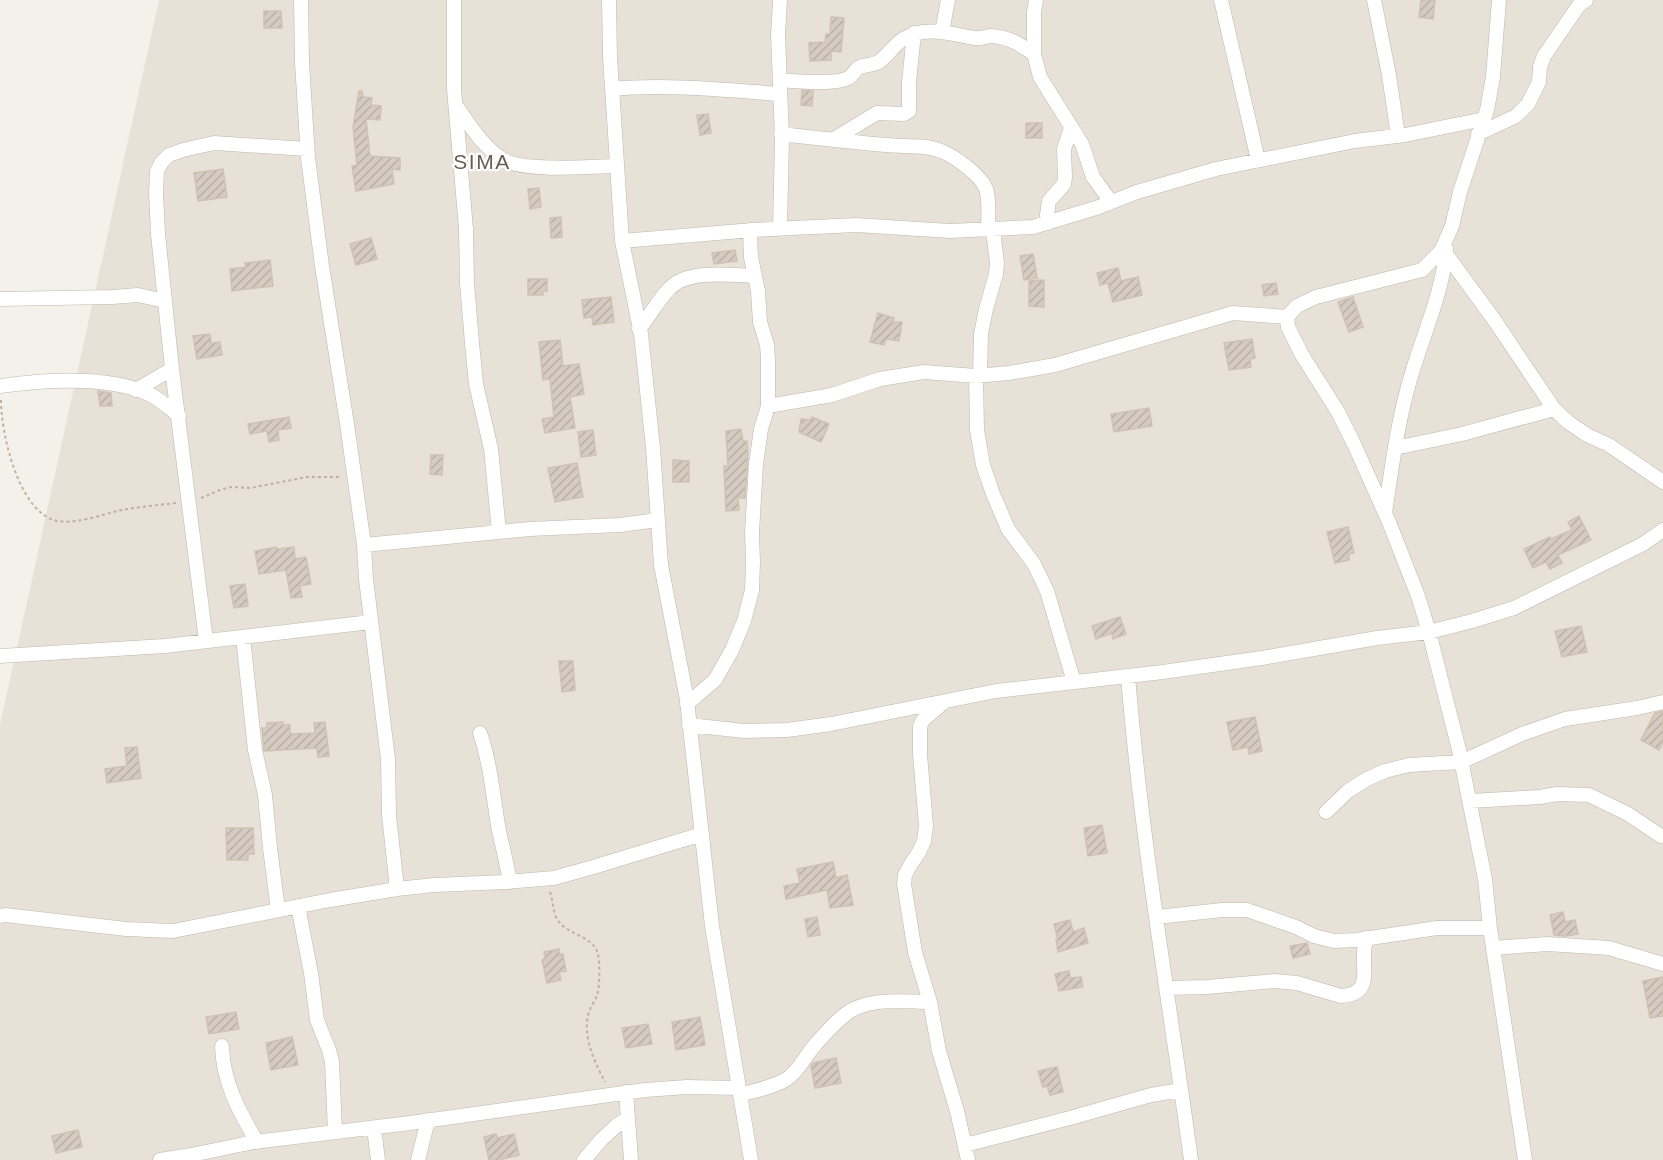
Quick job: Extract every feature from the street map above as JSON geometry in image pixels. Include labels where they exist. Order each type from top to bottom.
[{"type":"street","points":[[301,0],[307,148],[322,266],[364,544],[366,579],[388,759],[389,814],[397,889]]},
{"type":"street","points":[[454,0],[454,89],[466,230],[467,283],[472,343],[476,384],[491,449],[499,532]]},
{"type":"street","points":[[609,0],[616,166],[622,242],[639,329],[653,448],[661,565],[687,704],[712,926],[751,1160]]},
{"type":"street","points":[[780,0],[778,35],[782,134],[780,228]]},
{"type":"street","points":[[942,32],[948,0]]},
{"type":"street","points":[[1036,0],[1034,54],[1040,77],[1082,144],[1093,177],[1111,202]]},
{"type":"street","points":[[1221,0],[1258,160]]},
{"type":"street","points":[[1374,0],[1398,136]]},
{"type":"street","points":[[1498,0],[1493,77],[1484,119],[1460,192],[1452,226],[1441,251],[1422,270],[1316,297],[1297,306],[1287,317],[1288,327],[1302,355],[1338,412],[1354,444],[1385,513],[1418,596],[1429,632],[1470,801],[1485,879],[1490,928],[1525,1160]]},
{"type":"street","points":[[1478,135],[1516,117],[1528,104],[1539,82],[1540,67],[1544,56],[1579,6],[1586,0]]},
{"type":"street","points":[[612,89],[780,87],[803,81],[830,81],[849,77],[861,67],[878,63],[901,40],[914,33],[931,31],[980,39],[988,36],[1000,37],[1015,42],[1034,54]]},
{"type":"street","points":[[834,139],[877,113],[904,114],[909,111],[909,82],[914,33]]},
{"type":"street","points":[[455,106],[483,142],[504,161],[519,165],[574,169],[616,166]]},
{"type":"street","points":[[622,242],[750,230],[856,225],[950,231],[1033,227],[1137,192],[1216,169],[1355,141],[1398,136],[1484,119]]},
{"type":"street","points":[[1048,223],[1049,201],[1064,184],[1064,149],[1071,128]]},
{"type":"street","points":[[782,134],[940,151],[980,178],[986,189],[997,263],[981,334],[978,375],[977,430],[983,465],[1008,529],[1034,564],[1047,591],[1074,682]]},
{"type":"street","points":[[206,641],[172,369],[158,234],[157,171],[169,155],[214,143],[307,148]]},
{"type":"street","points":[[687,704],[715,680],[732,650],[744,621],[752,590],[752,533],[756,464],[761,429],[768,406],[768,359],[751,258],[750,230]]},
{"type":"street","points":[[1385,513],[1395,448],[1411,374],[1437,299],[1446,254],[1446,238]]},
{"type":"street","points":[[1446,254],[1495,321],[1554,409],[1587,435],[1609,446],[1663,482]]},
{"type":"street","points":[[639,329],[671,286],[682,280],[699,276],[755,276]]},
{"type":"street","points":[[0,299],[138,295],[165,301]]},
{"type":"street","points":[[768,406],[832,395],[880,379],[924,372],[978,375],[1009,373],[1055,365],[1233,313],[1287,317]]},
{"type":"street","points":[[136,390],[172,369]]},
{"type":"street","points":[[2,386],[59,381],[107,383],[149,394],[179,416]]},
{"type":"street","points":[[1395,448],[1462,434],[1554,409]]},
{"type":"street","points":[[364,544],[499,532],[620,525],[658,520]]},
{"type":"street","points":[[689,725],[744,731],[787,730],[831,724],[945,700],[996,692],[1262,658],[1377,638],[1429,632],[1514,608],[1643,544],[1663,530]]},
{"type":"street","points":[[0,656],[153,647],[371,621]]},
{"type":"street","points":[[243,637],[255,750],[265,795],[278,910]]},
{"type":"street","points":[[1128,676],[1133,735],[1191,1160]]},
{"type":"street","points":[[945,700],[923,720],[920,726],[921,776],[926,826],[924,841],[908,870],[904,884],[915,952],[930,1002],[939,1051],[957,1111],[968,1160]]},
{"type":"street","points":[[1326,812],[1348,791],[1385,771],[1409,765],[1461,762],[1565,719],[1663,702]]},
{"type":"street","points":[[480,733],[487,753],[510,882]]},
{"type":"street","points":[[1470,801],[1557,794],[1589,795],[1628,814],[1661,836]]},
{"type":"street","points":[[0,916],[126,929],[173,930],[397,889],[544,879],[590,868],[702,834]]},
{"type":"street","points":[[298,906],[311,973],[317,1020],[332,1062],[335,1132]]},
{"type":"street","points":[[1157,917],[1222,910],[1247,910],[1296,927],[1314,936],[1334,941],[1437,928],[1490,928]]},
{"type":"street","points":[[1167,988],[1274,981],[1297,983],[1341,996],[1354,994],[1365,980],[1366,938]]},
{"type":"street","points":[[1493,948],[1547,944],[1609,948],[1663,964]]},
{"type":"street","points":[[160,1160],[190,1158],[257,1142],[620,1093],[687,1087],[740,1091],[780,1083],[799,1067],[813,1047],[845,1014],[855,1008],[872,1003],[897,1001],[930,1002]]},
{"type":"street","points":[[222,1046],[222,1061],[230,1090],[240,1114],[257,1142]]},
{"type":"street","points":[[965,1144],[1151,1095],[1181,1090]]},
{"type":"street","points":[[620,1093],[627,1119],[631,1160]]},
{"type":"street","points":[[584,1160],[601,1140],[627,1119]]},
{"type":"street","points":[[418,1160],[428,1120]]},
{"type":"street","points":[[374,1128],[378,1160]]},
{"type":"path","points":[[2,386],[1,416],[13,468],[20,485],[40,513],[55,520],[76,520],[123,510],[188,503],[220,489],[231,487],[250,488],[307,477],[327,476],[355,479]]},
{"type":"path","points":[[544,879],[557,919],[586,939],[595,948],[599,957],[599,989],[587,1017],[587,1032],[598,1069],[620,1093]]},
{"type":"shaded area","points":[[159,0],[1663,0],[1663,1160],[0,1160],[0,725]]},
{"type":"building","points":[[1421,0],[1435,0],[1433,19],[1419,17]]},
{"type":"building","points":[[264,11],[281,11],[282,28],[264,28]]},
{"type":"building","points":[[831,17],[844,18],[841,52],[831,51],[831,60],[810,61],[809,43],[825,42],[826,34],[830,34]]},
{"type":"building","points":[[802,90],[813,91],[812,106],[801,105]]},
{"type":"building","points":[[359,91],[362,91],[363,97],[372,98],[371,105],[381,106],[380,120],[366,119],[370,156],[400,158],[400,170],[392,169],[394,184],[356,191],[352,166],[357,165],[353,127]]},
{"type":"building","points":[[708,114],[711,133],[700,135],[697,115]]},
{"type":"building","points":[[1026,123],[1042,123],[1042,138],[1026,138]]},
{"type":"building","points":[[223,169],[227,197],[198,201],[194,173]]},
{"type":"building","points":[[539,188],[541,207],[530,209],[528,189]]},
{"type":"building","points":[[561,217],[562,237],[551,238],[550,218]]},
{"type":"building","points":[[371,238],[377,259],[356,265],[350,244]]},
{"type":"building","points":[[735,250],[737,261],[714,264],[712,253]]},
{"type":"building","points":[[1033,254],[1037,278],[1024,280],[1020,256]]},
{"type":"building","points":[[270,260],[273,286],[232,291],[230,269],[246,267],[245,263]]},
{"type":"building","points":[[1118,268],[1121,281],[1138,277],[1142,295],[1113,302],[1108,283],[1100,285],[1097,273]]},
{"type":"building","points":[[528,279],[547,279],[547,291],[543,291],[543,295],[528,295]]},
{"type":"building","points":[[1044,280],[1044,307],[1029,306],[1029,281]]},
{"type":"building","points":[[1276,283],[1278,294],[1264,296],[1262,285]]},
{"type":"building","points":[[611,297],[614,322],[593,325],[592,317],[584,318],[582,300]]},
{"type":"building","points":[[1353,297],[1363,327],[1349,332],[1338,302]]},
{"type":"building","points":[[878,313],[894,318],[893,322],[902,322],[899,341],[886,339],[884,345],[870,342]]},
{"type":"building","points":[[210,334],[211,343],[220,342],[222,355],[197,359],[193,336]]},
{"type":"building","points":[[1252,339],[1255,358],[1250,359],[1251,367],[1229,370],[1224,343]]},
{"type":"building","points":[[560,340],[563,366],[579,364],[584,394],[570,397],[575,428],[545,433],[542,419],[554,417],[550,379],[543,380],[539,342]]},
{"type":"building","points":[[98,391],[111,393],[112,406],[100,406]]},
{"type":"building","points":[[1149,408],[1152,426],[1114,432],[1111,414]]},
{"type":"building","points":[[289,417],[291,428],[278,430],[279,440],[269,442],[267,431],[250,434],[248,424]]},
{"type":"building","points":[[812,417],[829,424],[821,442],[799,432],[801,419],[810,420]]},
{"type":"building","points":[[741,429],[743,441],[747,441],[748,455],[745,498],[738,498],[739,510],[726,511],[724,466],[728,466],[726,431]]},
{"type":"building","points":[[593,430],[596,455],[581,457],[578,432]]},
{"type":"building","points":[[431,455],[443,455],[442,475],[430,474]]},
{"type":"building","points":[[673,460],[689,461],[689,482],[673,482]]},
{"type":"building","points":[[577,463],[583,497],[555,502],[548,468]]},
{"type":"building","points":[[1579,516],[1591,540],[1558,555],[1562,563],[1550,569],[1546,562],[1533,568],[1524,549],[1572,530],[1568,522]]},
{"type":"building","points":[[1348,527],[1354,553],[1349,554],[1349,560],[1335,563],[1327,532]]},
{"type":"building","points":[[276,547],[277,549],[294,547],[295,559],[306,557],[311,584],[300,586],[302,597],[291,598],[286,570],[259,574],[255,551]]},
{"type":"building","points":[[245,584],[248,606],[234,608],[230,586]]},
{"type":"building","points":[[1120,617],[1126,634],[1113,639],[1112,633],[1096,639],[1092,626]]},
{"type":"building","points":[[1581,626],[1587,652],[1562,657],[1555,631]]},
{"type":"building","points":[[559,661],[573,661],[575,690],[562,692]]},
{"type":"building","points":[[1663,711],[1663,742],[1659,750],[1641,740],[1655,713]]},
{"type":"building","points":[[1255,717],[1262,751],[1249,754],[1248,747],[1233,750],[1227,722]]},
{"type":"building","points":[[283,722],[283,725],[290,725],[290,734],[315,733],[314,723],[325,722],[329,756],[318,757],[317,748],[264,751],[262,728],[267,728],[267,723]]},
{"type":"building","points":[[137,747],[141,778],[107,783],[105,769],[127,766],[125,748]]},
{"type":"building","points":[[1102,825],[1107,853],[1088,856],[1084,828]]},
{"type":"building","points":[[226,828],[253,828],[254,854],[248,854],[248,860],[227,860]]},
{"type":"building","points":[[833,862],[836,878],[847,875],[853,905],[830,908],[827,890],[786,899],[784,886],[800,883],[797,869]]},
{"type":"building","points":[[1563,912],[1565,922],[1575,920],[1578,934],[1554,935],[1550,915]]},
{"type":"building","points":[[817,917],[820,935],[808,937],[805,919]]},
{"type":"building","points":[[1070,920],[1073,932],[1084,928],[1088,943],[1058,952],[1054,924]]},
{"type":"building","points":[[1307,943],[1310,954],[1293,958],[1290,946]]},
{"type":"building","points":[[559,949],[560,955],[563,954],[566,971],[559,972],[561,980],[547,983],[542,960],[545,958],[544,952]]},
{"type":"building","points":[[1069,971],[1070,978],[1081,977],[1083,987],[1059,991],[1055,974]]},
{"type":"building","points":[[1663,977],[1663,1016],[1650,1018],[1643,981]]},
{"type":"building","points":[[236,1012],[239,1029],[209,1034],[206,1017]]},
{"type":"building","points":[[700,1017],[705,1045],[676,1050],[672,1022]]},
{"type":"building","points":[[648,1024],[652,1044],[626,1048],[622,1028]]},
{"type":"building","points":[[292,1037],[298,1065],[271,1070],[266,1043]]},
{"type":"building","points":[[836,1058],[841,1083],[815,1088],[811,1066],[813,1063]]},
{"type":"building","points":[[1057,1067],[1063,1092],[1050,1095],[1047,1086],[1043,1087],[1038,1071]]},
{"type":"building","points":[[78,1130],[82,1147],[56,1153],[52,1136]]},
{"type":"building","points":[[496,1134],[497,1138],[514,1134],[519,1155],[502,1160],[489,1160],[484,1137]]},
{"type":"district","name":"SIMA","points":[[482,161]]}]
